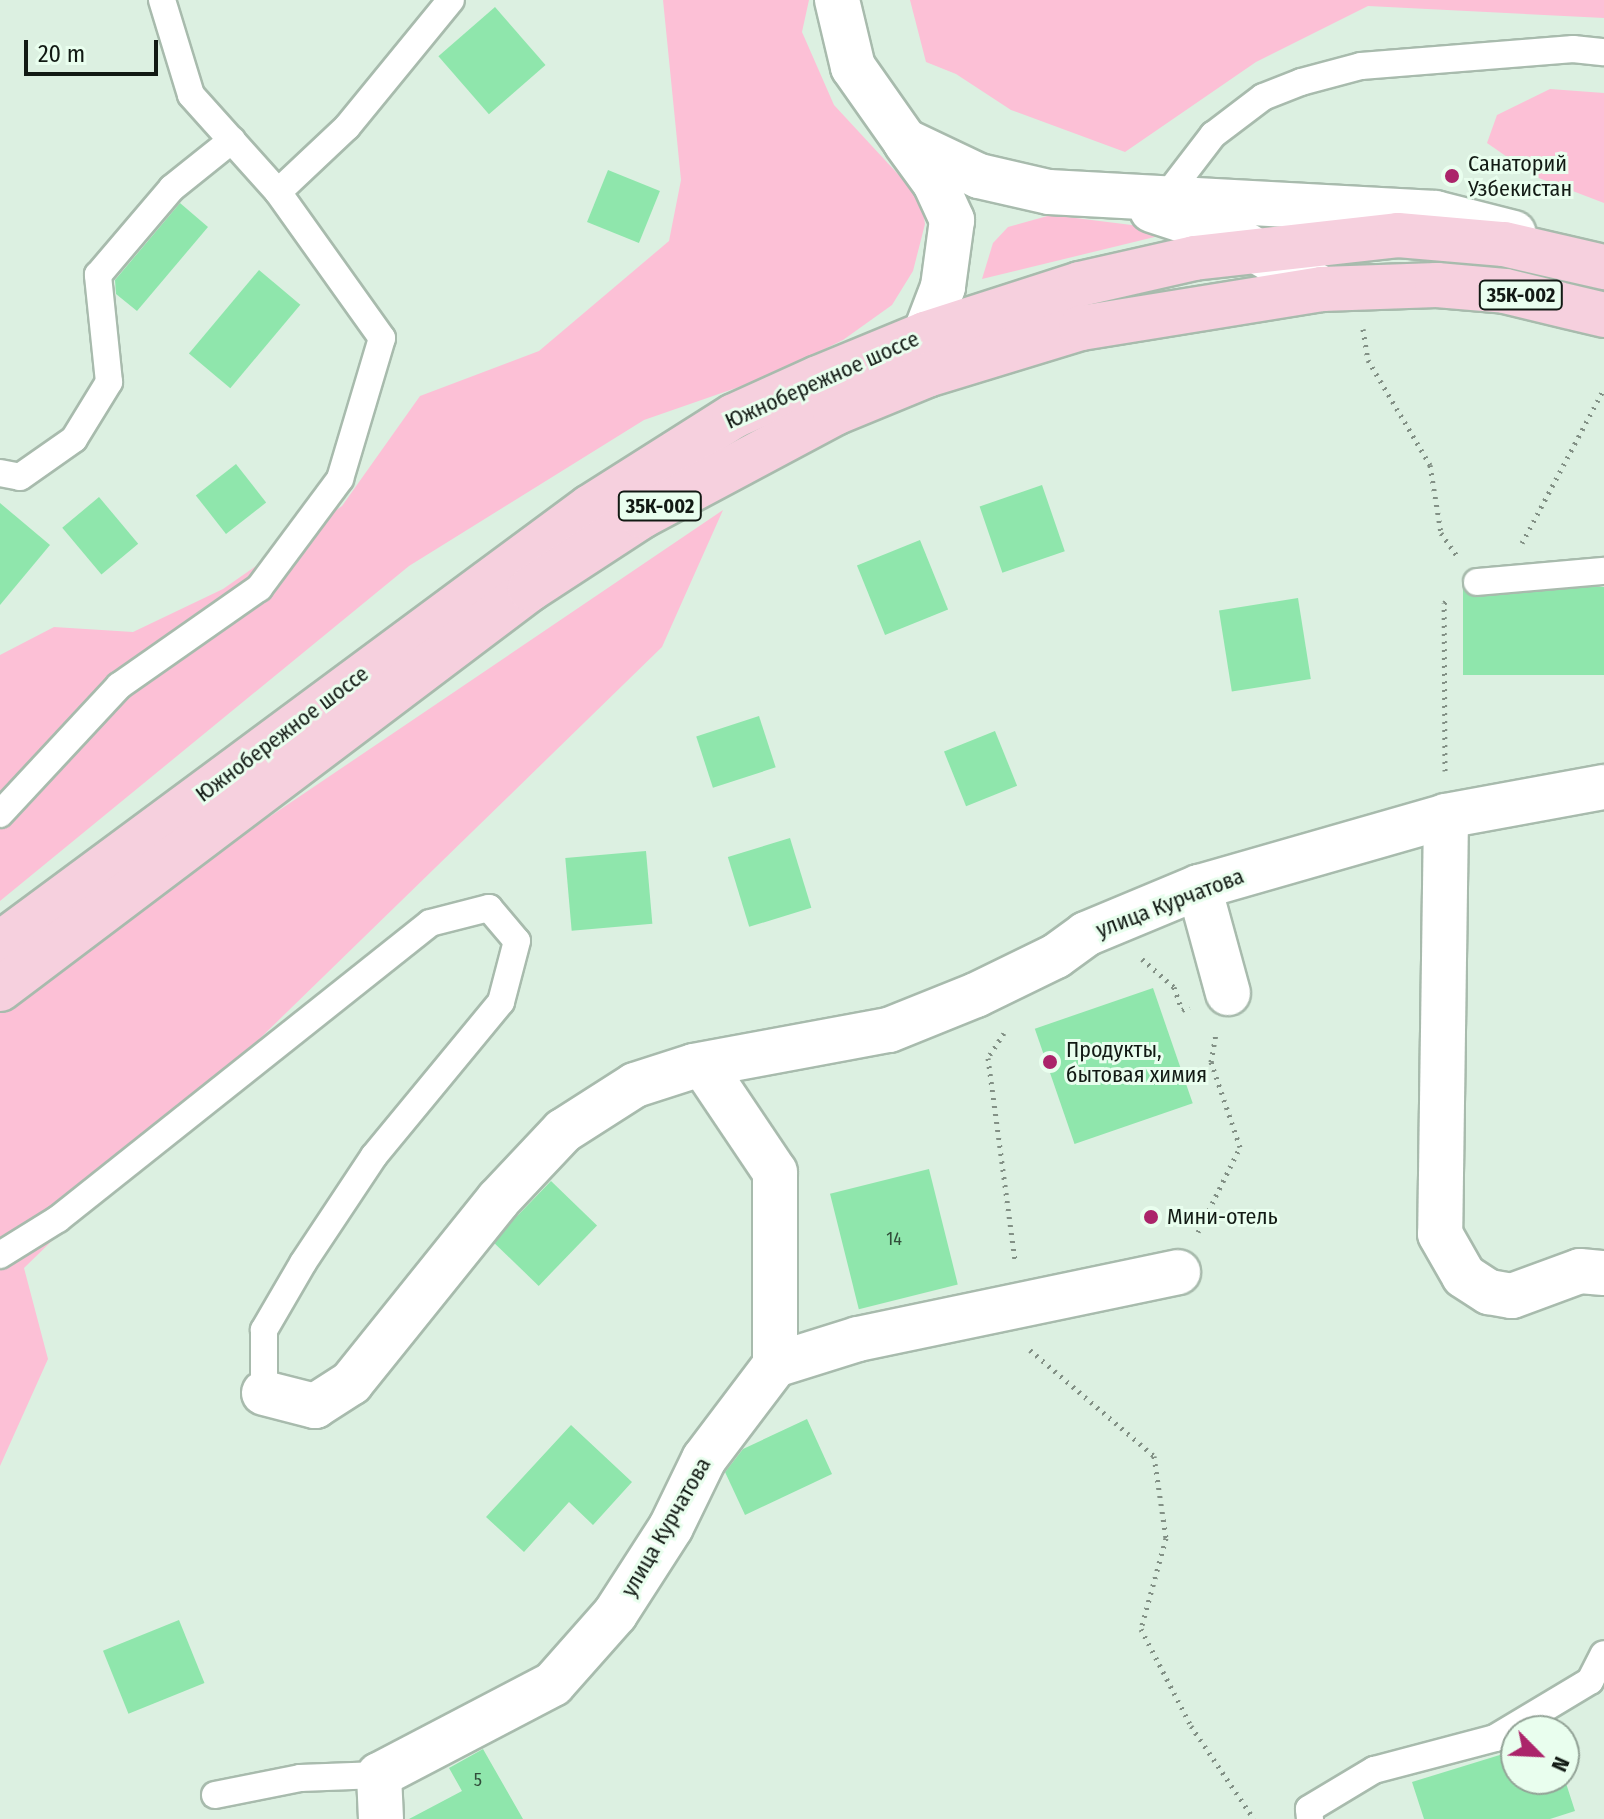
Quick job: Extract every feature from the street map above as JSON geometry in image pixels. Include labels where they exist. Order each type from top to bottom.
[{"type":"highway","name":"Южнобережное шоссе","points":[[0,944],[590,507],[734,416],[925,334],[1080,284],[1260,249],[1398,235],[1504,244],[1600,265]]},
{"type":"highway","name":"Южнобережное шоссе","points":[[0,989],[530,589],[642,516],[780,439],[882,394],[1081,328],[1322,289],[1437,285],[1505,291],[1604,315]]},
{"type":"street","points":[[837,0],[853,67],[935,183],[952,220],[949,263],[925,334],[882,394]]},
{"type":"street","points":[[905,141],[979,176],[1049,192],[1167,195],[1435,213],[1528,236],[1600,265]]},
{"type":"street","points":[[1112,196],[1231,236],[1322,289]]},
{"type":"street","name":"улица Курчатова","points":[[264,1393],[315,1406],[351,1383],[498,1200],[563,1131],[635,1085],[889,1030],[1056,956],[1086,934],[1199,887],[1446,816],[1604,787]]},
{"type":"street","points":[[1446,816],[1440,1234],[1464,1276],[1489,1292],[1512,1296],[1580,1271],[1604,1273]]},
{"type":"street","points":[[1199,887],[1228,993]]},
{"type":"street","points":[[705,1068],[775,1172],[775,1365],[858,1339],[1178,1272]]},
{"type":"street","name":"улица Курчатова","points":[[379,1775],[553,1684],[615,1614],[671,1527],[704,1459],[775,1365]]},
{"type":"street","points":[[379,1775],[381,1819]]},
{"type":"lane","points":[[0,814],[119,686],[259,588],[340,479],[382,338],[278,192],[191,95],[162,0]]},
{"type":"lane","points":[[278,192],[347,127],[451,0]]},
{"type":"lane","points":[[1167,195],[1213,135],[1263,97],[1301,82],[1361,66],[1573,49],[1604,52]]},
{"type":"lane","points":[[0,473],[20,477],[74,439],[109,382],[98,275],[172,188],[232,140]]},
{"type":"lane","points":[[1490,581],[1604,571]]},
{"type":"lane","points":[[0,1255],[82,1201],[430,923],[489,908],[517,941],[501,1002],[374,1156],[303,1263],[264,1330],[264,1393]]},
{"type":"lane","points":[[1310,1819],[1309,1809],[1374,1770],[1495,1738],[1590,1681],[1604,1654]]},
{"type":"lane","points":[[215,1795],[300,1778],[379,1775]]},
{"type":"path","points":[[1368,360],[1430,465],[1441,533],[1490,581]]},
{"type":"path","points":[[1446,816],[1444,603],[1490,581],[1604,389]]},
{"type":"path","points":[[1138,956],[1174,987],[1182,1010],[1228,993]]},
{"type":"path","points":[[1178,1272],[1240,1147],[1210,1049],[1228,993]]},
{"type":"path","points":[[1013,1019],[988,1058],[1021,1306]]},
{"type":"path","points":[[1030,1350],[1154,1456],[1166,1538],[1141,1629],[1191,1726],[1254,1819]]},
{"type":"shaded area","points":[[663,0],[809,0],[802,32],[834,105],[921,199],[925,224],[913,271],[892,305],[843,340],[765,378],[644,420],[409,566],[0,901],[0,655],[54,627],[133,632],[223,589],[342,506],[420,396],[539,351],[669,241],[681,180]]},
{"type":"shaded area","points":[[910,0],[1604,0],[1604,18],[1368,6],[1256,62],[1125,152],[1011,110],[956,74],[926,62]]},
{"type":"shaded area","points":[[1550,89],[1604,93],[1604,203],[1536,177],[1487,143],[1497,115]]},
{"type":"shaded area","points":[[1051,215],[1156,228],[1167,234],[982,279],[993,243],[1008,227]]},
{"type":"shaded area","points":[[723,510],[662,647],[24,1268],[48,1359],[0,1466],[0,1012],[123,916]]},
{"type":"building","points":[[495,7],[546,65],[489,114],[438,56]]},
{"type":"building","points":[[608,170],[660,191],[639,243],[587,222]]},
{"type":"building","points":[[180,203],[208,227],[137,311],[116,294],[115,280]]},
{"type":"building","points":[[259,270],[300,305],[230,388],[189,353]]},
{"type":"building","points":[[236,464],[266,503],[226,534],[196,495]]},
{"type":"building","points":[[1042,485],[1065,551],[1002,573],[980,506]]},
{"type":"building","points":[[99,497],[138,544],[101,575],[62,528]]},
{"type":"building","points":[[0,503],[50,545],[0,605]]},
{"type":"building","points":[[920,540],[948,610],[885,635],[857,565]]},
{"type":"building","points":[[1463,587],[1604,587],[1604,675],[1463,675]]},
{"type":"building","points":[[1298,598],[1311,679],[1232,692],[1219,611]]},
{"type":"building","points":[[759,716],[776,767],[713,788],[696,736]]},
{"type":"building","points":[[995,731],[1017,786],[966,806],[944,752]]},
{"type":"building","points":[[790,838],[811,908],[749,927],[728,857]]},
{"type":"building","points":[[646,851],[652,924],[572,931],[565,858]]},
{"type":"building","points":[[1153,988],[1193,1103],[1075,1144],[1035,1029]]},
{"type":"building","points":[[929,1169],[958,1284],[859,1309],[830,1194]]},
{"type":"building","points":[[551,1181],[597,1225],[539,1286],[493,1241]]},
{"type":"building","points":[[807,1419],[832,1474],[745,1515],[725,1472],[743,1449]]},
{"type":"building","points":[[571,1425],[632,1482],[593,1525],[569,1502],[524,1552],[486,1517]]},
{"type":"building","points":[[179,1620],[204,1683],[128,1714],[103,1651]]},
{"type":"building","points":[[483,1749],[523,1819],[409,1819],[462,1791],[449,1768]]},
{"type":"building","points":[[1500,1755],[1500,1795],[1570,1795],[1575,1811],[1550,1819],[1424,1819],[1412,1782]]},
{"type":"place","name":"Санаторий Узбекистан","points":[[1452,176]]},
{"type":"place","name":"Продукты, бытовая химия","points":[[1050,1062]]},
{"type":"place","name":"Мини-отель","points":[[1151,1217]]}]
